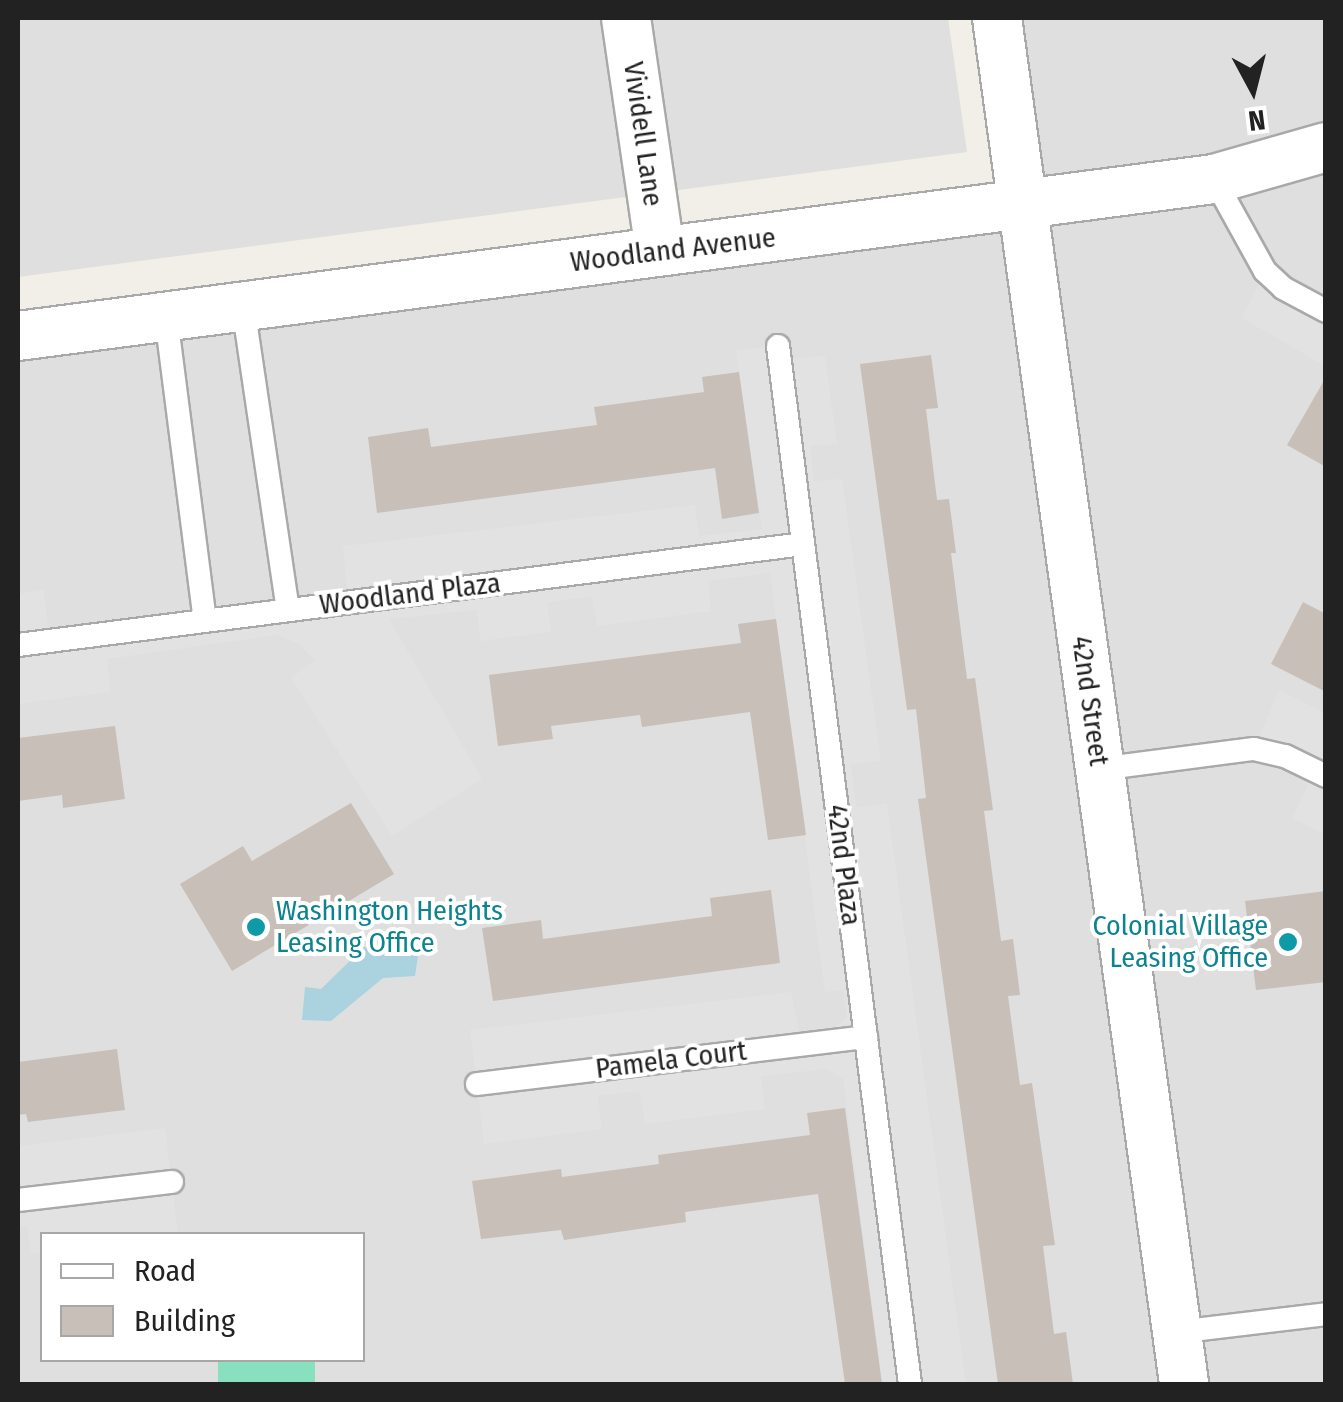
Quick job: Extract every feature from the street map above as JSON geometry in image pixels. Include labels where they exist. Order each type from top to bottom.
[{"type":"street","name":"Vividell Lane","points":[[626,18],[660,252]]},
{"type":"street","name":"42nd Street","points":[[997,18],[1184,1384]]},
{"type":"street","name":"Woodland Avenue","points":[[18,336],[1214,179],[1326,147]]},
{"type":"lane","points":[[1214,179],[1264,272],[1283,288],[1326,311]]},
{"type":"lane","points":[[243,306],[288,610]]},
{"type":"lane","points":[[166,316],[206,621]]},
{"type":"lane","name":"42nd Plaza","points":[[778,346],[910,1384]]},
{"type":"lane","name":"Woodland Plaza","points":[[18,646],[803,544]]},
{"type":"lane","points":[[1099,769],[1254,749],[1285,756],[1326,776]]},
{"type":"lane","name":"Pamela Court","points":[[476,1084],[866,1037]]},
{"type":"lane","points":[[18,1200],[172,1182]]},
{"type":"lane","points":[[1176,1332],[1326,1314]]},
{"type":"shaded area","points":[[18,18],[948,18],[967,152],[18,277]]},
{"type":"shaded area","points":[[997,18],[1325,18],[1325,1384],[18,1384],[18,336],[1022,206]]},
{"type":"shaded area","points":[[1265,271],[1325,311],[1325,366],[1242,318]]},
{"type":"shaded area","points":[[778,346],[781,360],[825,356],[837,444],[810,446],[814,481],[842,479],[881,761],[851,764],[856,807],[887,804],[966,1384],[882,1384],[843,1079],[827,1069],[761,1076],[765,1109],[645,1124],[639,1091],[598,1096],[602,1129],[484,1144],[470,1030],[791,992],[799,1031],[835,1027],[847,1017],[843,990],[825,992],[770,573],[708,581],[711,611],[597,626],[592,597],[547,602],[551,632],[480,641],[477,610],[389,619],[482,779],[392,836],[291,678],[315,660],[299,644],[278,635],[107,659],[110,692],[18,704],[18,594],[44,590],[49,641],[348,601],[343,546],[695,505],[699,536],[762,529],[736,350]]},
{"type":"shaded area","points":[[1279,690],[1325,713],[1325,835],[1293,818],[1314,771],[1254,749]]},
{"type":"shaded area","points":[[165,1128],[178,1232],[40,1232],[40,1253],[31,1254],[27,1226],[18,1227],[18,1146]]},
{"type":"green space","points":[[218,1362],[315,1362],[315,1384],[218,1384]]},
{"type":"water","points":[[364,947],[419,949],[415,976],[383,978],[331,1021],[302,1020],[305,987],[321,989]]},
{"type":"building","points":[[931,355],[938,408],[926,409],[937,500],[949,499],[956,553],[951,553],[967,679],[975,678],[993,810],[984,811],[1001,941],[1013,939],[1020,995],[1008,996],[1020,1085],[1032,1083],[1055,1245],[1043,1246],[1054,1334],[1066,1332],[1073,1384],[998,1384],[918,799],[926,798],[916,709],[907,710],[860,364]]},
{"type":"building","points":[[739,372],[759,513],[722,519],[715,468],[377,513],[368,437],[428,428],[431,447],[597,425],[594,407],[704,392],[702,377]]},
{"type":"building","points":[[1326,377],[1326,467],[1287,445]]},
{"type":"building","points":[[1303,602],[1326,614],[1326,692],[1271,664]]},
{"type":"building","points":[[776,619],[806,835],[768,840],[750,712],[642,727],[640,715],[551,726],[553,739],[498,746],[489,675],[741,643],[738,624]]},
{"type":"building","points":[[115,726],[125,799],[63,808],[62,795],[18,801],[18,738]]},
{"type":"building","name":"Washington Heights Leasing Office","points":[[351,803],[394,874],[232,971],[180,884],[243,846],[252,861]]},
{"type":"building","points":[[771,890],[780,963],[493,1001],[482,928],[541,920],[543,939],[712,916],[710,898]]},
{"type":"building","name":"Colonial Village Leasing Office","points":[[1326,891],[1326,982],[1256,990],[1245,901]]},
{"type":"building","points":[[117,1049],[125,1110],[28,1122],[26,1114],[18,1115],[18,1062]]},
{"type":"building","points":[[845,1108],[882,1384],[845,1384],[818,1194],[685,1212],[686,1222],[564,1240],[561,1230],[481,1239],[472,1181],[561,1169],[562,1177],[659,1164],[658,1155],[810,1135],[807,1113]]},
{"type":"place","name":"Washington Heights Leasing Office","points":[[256,927]]},
{"type":"place","name":"Colonial Village Leasing Office","points":[[1288,942]]}]
